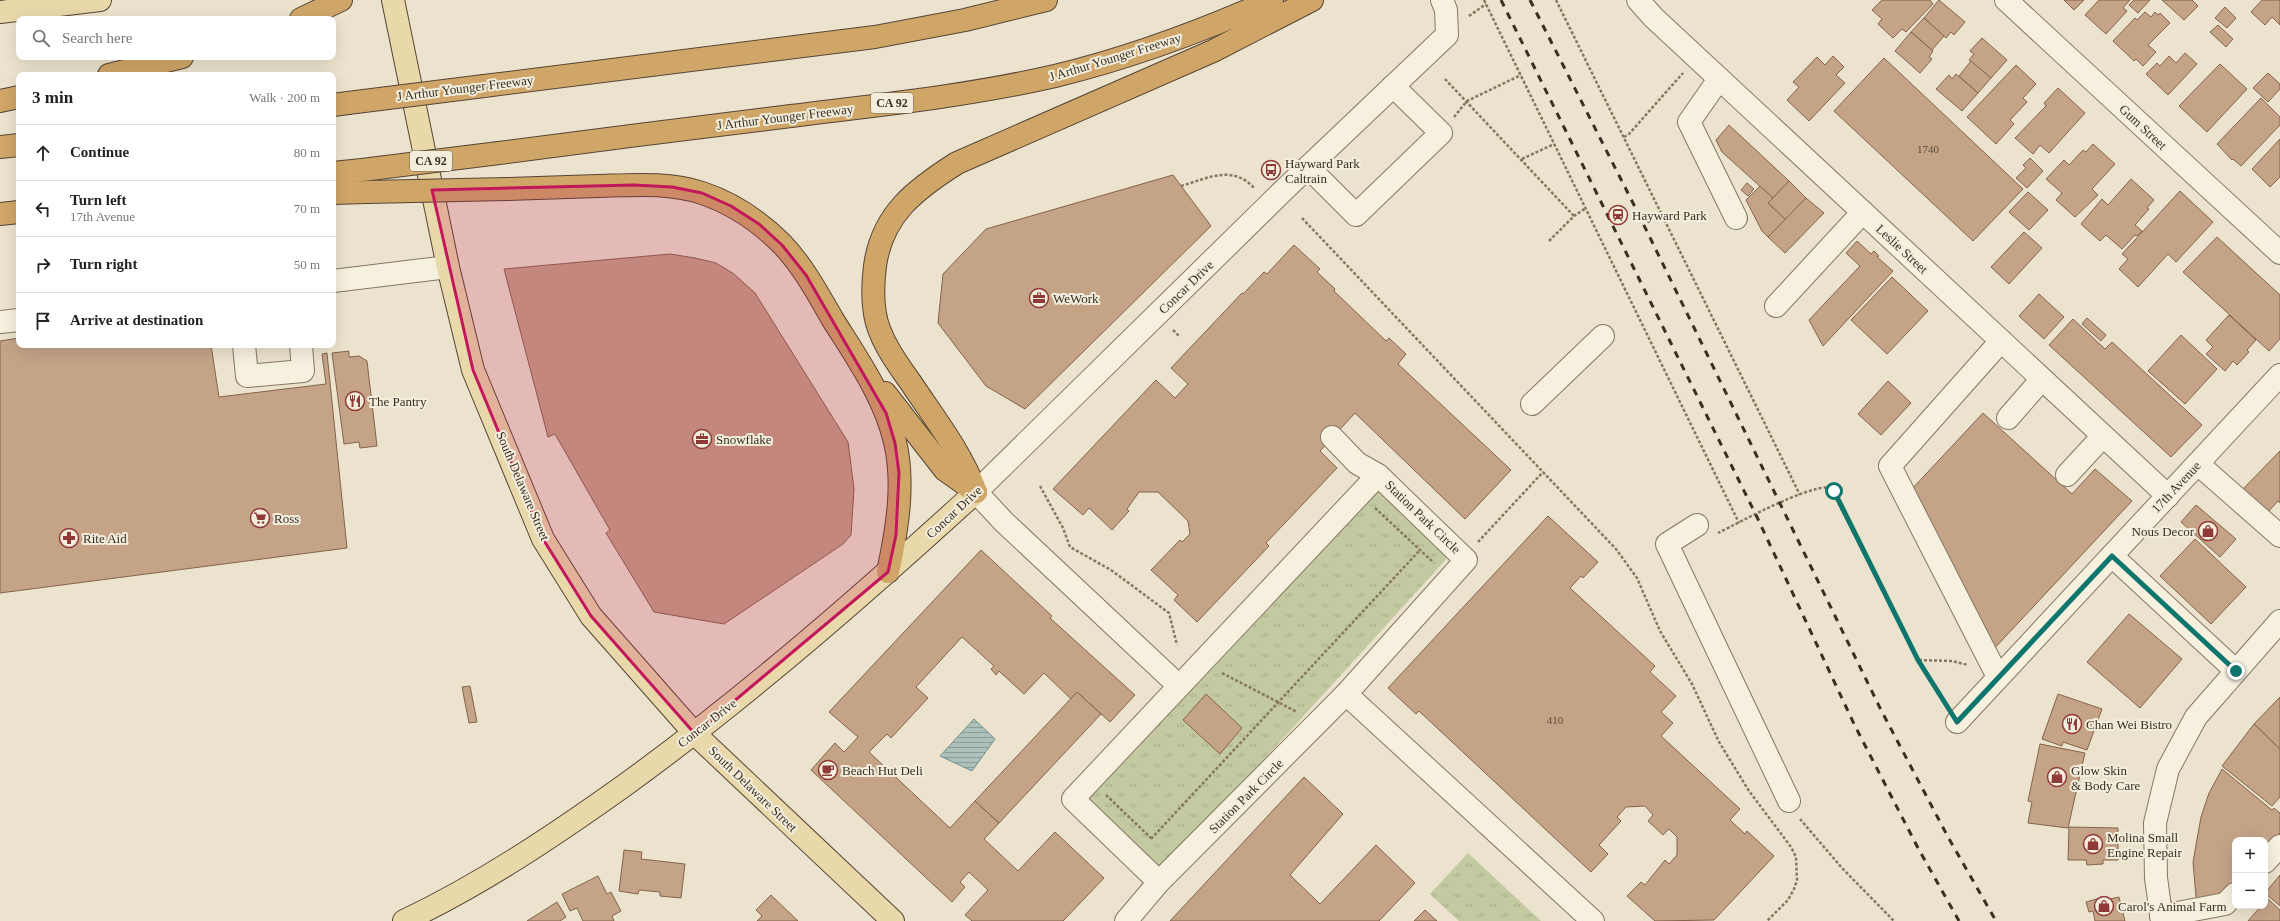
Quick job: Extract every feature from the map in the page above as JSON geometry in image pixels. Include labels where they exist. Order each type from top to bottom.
[{"type":"highway","points":[[306,16],[341,0]]},
{"type":"highway","name":"J Arthur Younger Freeway","points":[[340,104],[876,37],[965,20],[1046,0]]},
{"type":"highway","name":"J Arthur Younger Freeway","points":[[336,173],[917,100],[1008,86],[1085,68],[1145,50],[1218,24],[1272,0]]},
{"type":"highway","points":[[976,492],[960,456],[885,342],[875,315],[872,288],[877,254],[886,229],[904,203],[928,181],[957,163],[1212,51],[1312,0]]},
{"type":"highway","points":[[121,72],[170,60]]},
{"type":"highway","points":[[0,101],[16,97]]},
{"type":"highway","points":[[0,147],[16,145]]},
{"type":"highway","points":[[336,193],[634,185],[672,187],[702,193],[726,204],[759,224],[782,245],[806,275],[854,353],[886,413],[896,443],[899,473],[896,535],[888,572]]},
{"type":"highway","points":[[0,214],[16,212]]},
{"type":"highway","points":[[854,353],[945,470],[976,492]]},
{"type":"main road","points":[[0,12],[100,0]]},
{"type":"main road","name":"South Delaware Street","points":[[394,0],[448,267],[473,370],[543,539],[591,616],[695,734],[893,921]]},
{"type":"main road","name":"Concar Drive","points":[[404,921],[468,887],[564,829],[695,734],[819,633],[976,492]]},
{"type":"street","name":"Concar Drive","points":[[976,492],[1308,167],[1447,35],[1446,10],[1442,0]]},
{"type":"street","name":"Leslie Street","points":[[1638,0],[1653,17],[1719,79],[2168,496]]},
{"type":"street","name":"Gum Street","points":[[2006,0],[2280,253]]},
{"type":"street","points":[[1719,79],[1689,122],[1736,218]]},
{"type":"street","points":[[1308,167],[1356,215],[1441,133],[1393,86]]},
{"type":"street","points":[[1776,306],[1863,212]]},
{"type":"street","points":[[336,281],[448,267]]},
{"type":"street","points":[[0,322],[16,320]]},
{"type":"street","points":[[1532,404],[1603,336]]},
{"type":"street","points":[[1998,677],[1890,466],[2001,341]]},
{"type":"street","points":[[244,348],[247,376],[303,371],[300,348]]},
{"type":"street","points":[[2008,418],[2042,380]]},
{"type":"street","name":"17th Avenue","points":[[1957,722],[2198,464],[2277,383]]},
{"type":"street","points":[[2067,475],[2103,436]]},
{"type":"street","points":[[1332,437],[1357,462],[1378,475]]},
{"type":"street","points":[[2198,464],[2280,536]]},
{"type":"street","name":"Station Park Circle","points":[[1378,475],[1464,557],[1466,560],[1346,694],[1159,882],[1073,799],[1179,686],[1207,659],[1378,475]]},
{"type":"street","points":[[976,492],[1004,522],[1179,686]]},
{"type":"street","points":[[1705,530],[1667,544],[1788,801]]},
{"type":"street","points":[[2112,556],[2236,671]]},
{"type":"street","points":[[2232,897],[2225,904],[2162,918],[2156,878],[2155,823],[2168,769],[2196,717],[2280,621]]},
{"type":"street","points":[[1346,694],[1591,918]]},
{"type":"street","points":[[2268,859],[2280,846]]},
{"type":"street","points":[[1126,921],[1159,882]]},
{"type":"path","points":[[1484,0],[1739,523]]},
{"type":"path","points":[[1556,0],[1800,495]]},
{"type":"path","points":[[1624,137],[1629,134],[1697,58]]},
{"type":"path","points":[[1441,133],[1467,101],[1521,75]]},
{"type":"path","points":[[1445,79],[1522,159],[1574,216]]},
{"type":"path","points":[[1522,159],[1554,144]]},
{"type":"path","points":[[1181,186],[1219,175],[1233,174],[1249,182],[1257,191]]},
{"type":"path","points":[[1549,241],[1574,216],[1586,208]]},
{"type":"path","points":[[1302,218],[1616,549],[1637,578],[1660,631],[1692,684],[1719,742],[1749,790],[1791,847],[1796,857],[1797,880],[1794,889],[1788,900],[1767,921]]},
{"type":"path","points":[[1169,327],[1179,336]]},
{"type":"path","points":[[1464,557],[1543,472]]},
{"type":"path","points":[[1040,486],[1063,528],[1070,547],[1111,570],[1169,613],[1177,645]]},
{"type":"path","points":[[1705,530],[1739,523],[1820,487],[1830,487],[1834,491],[1918,660],[1957,722]]},
{"type":"path","points":[[1370,504],[1439,568]]},
{"type":"path","points":[[1148,842],[1420,550]]},
{"type":"path","points":[[1918,660],[1952,661],[1974,668]]},
{"type":"path","points":[[1215,670],[1301,714]]},
{"type":"path","points":[[1102,792],[1151,838]]},
{"type":"path","points":[[1788,801],[1804,825],[1894,921]]},
{"type":"highlighted area","points":[[634,185],[672,187],[702,193],[731,206],[759,224],[782,245],[806,275],[886,413],[895,443],[899,473],[896,535],[888,572],[695,734],[591,616],[543,539],[473,370],[432,190]]},
{"type":"green space","points":[[1381,484],[1450,555],[1159,875],[1079,801]]},
{"type":"green space","points":[[1468,853],[1541,921],[1459,921],[1430,894]]},
{"type":"water","points":[[974,719],[995,739],[972,771],[940,756]]},
{"type":"building","points":[[1882,0],[1930,0],[1933,4],[1906,32],[1902,29],[1893,38],[1878,24],[1882,19],[1872,10]]},
{"type":"building","points":[[1939,0],[1965,22],[1954,35],[1951,32],[1946,38],[1924,18]]},
{"type":"building","points":[[2064,0],[2084,0],[2074,10]]},
{"type":"building","points":[[2099,0],[2130,0],[2123,8],[2127,11],[2106,34],[2085,15]]},
{"type":"building","points":[[2134,0],[2150,0],[2138,13],[2129,5]]},
{"type":"building","points":[[2162,0],[2192,0],[2198,6],[2184,20]]},
{"type":"building","points":[[2262,0],[2280,0],[2280,25],[2272,17],[2265,25],[2251,12]]},
{"type":"building","points":[[2225,7],[2236,18],[2227,28],[2215,18]]},
{"type":"building","points":[[2145,12],[2151,17],[2155,12],[2158,15],[2160,13],[2170,23],[2148,45],[2156,52],[2143,66],[2136,59],[2134,61],[2113,41],[2135,18],[2137,20]]},
{"type":"building","points":[[1924,18],[1944,36],[1932,50],[1911,32]]},
{"type":"building","points":[[2218,25],[2233,39],[2226,47],[2210,32]]},
{"type":"building","points":[[1911,32],[1933,51],[1929,57],[1932,59],[1920,73],[1895,51]]},
{"type":"building","points":[[1982,38],[2007,60],[1991,78],[1969,60],[1974,54],[1970,51]]},
{"type":"building","points":[[2185,53],[2197,64],[2168,95],[2146,74],[2157,63],[2160,66],[2169,56],[2176,63]]},
{"type":"building","points":[[1833,56],[1844,67],[1836,75],[1845,83],[1809,121],[1787,100],[1799,87],[1793,82],[1817,57],[1825,65]]},
{"type":"building","points":[[1884,58],[2023,189],[1973,241],[1834,111]]},
{"type":"building","points":[[1971,61],[1991,78],[1978,93],[1959,76]]},
{"type":"building","points":[[2220,64],[2247,89],[2207,132],[2179,106]]},
{"type":"building","points":[[2016,65],[2036,84],[2023,98],[2027,102],[2010,120],[2014,124],[1996,144],[1967,117]]},
{"type":"building","points":[[2268,73],[2280,84],[2280,89],[2268,102],[2253,88]]},
{"type":"building","points":[[1956,74],[1978,93],[1962,111],[1936,89],[1949,75],[1952,79]]},
{"type":"building","points":[[2058,88],[2085,113],[2049,153],[2040,145],[2033,154],[2015,138],[2046,106],[2044,103]]},
{"type":"building","points":[[2261,98],[2280,117],[2280,125],[2241,166],[2233,159],[2232,160],[2217,144]]},
{"type":"building","points":[[1729,125],[1789,181],[1773,198],[1722,152],[1716,140]]},
{"type":"building","points":[[2280,139],[2280,177],[2270,187],[2252,169]]},
{"type":"building","points":[[2093,144],[2115,164],[2092,189],[2098,195],[2075,217],[2056,200],[2062,193],[2046,179],[2064,160],[2069,165],[2083,150],[2086,152]]},
{"type":"building","points":[[2030,158],[2043,171],[2027,188],[2016,178],[2026,168],[2023,165]]},
{"type":"building","name":"WeWork","points":[[1173,175],[1211,226],[1025,409],[986,386],[938,323],[943,274],[986,229]]},
{"type":"building","points":[[2131,179],[2154,200],[2147,208],[2149,209],[2135,225],[2142,231],[2137,236],[2135,235],[2122,249],[2106,235],[2100,241],[2081,224],[2102,199],[2108,205]]},
{"type":"building","points":[[1789,181],[1806,198],[1786,220],[1768,203]]},
{"type":"building","points":[[1747,183],[1754,189],[1748,196],[1741,190]]},
{"type":"building","points":[[1760,186],[1773,198],[1768,203],[1786,220],[1768,237],[1762,231],[1746,200]]},
{"type":"building","points":[[2180,191],[2213,222],[2176,262],[2168,254],[2138,287],[2119,269],[2128,259],[2122,254]]},
{"type":"building","points":[[2028,192],[2048,210],[2029,230],[2009,212]]},
{"type":"building","points":[[1806,198],[1824,213],[1785,253],[1768,237]]},
{"type":"building","points":[[2024,232],[2042,248],[2009,284],[1991,267]]},
{"type":"building","points":[[2217,237],[2280,295],[2280,339],[2269,351],[2183,272]]},
{"type":"building","points":[[1857,241],[1871,254],[1874,251],[1879,256],[1877,257],[1893,271],[1823,346],[1809,320],[1860,266],[1846,253]]},
{"type":"building","points":[[1294,245],[1320,269],[1317,272],[1335,289],[1334,291],[1386,341],[1389,338],[1406,354],[1398,364],[1511,470],[1465,519],[1355,413],[1320,451],[1337,468],[1266,543],[1269,546],[1197,622],[1174,600],[1178,595],[1151,570],[1180,540],[1182,542],[1190,534],[1188,521],[1158,492],[1139,492],[1127,509],[1129,511],[1112,530],[1089,508],[1083,515],[1053,489],[1156,380],[1175,398],[1188,384],[1171,368],[1242,293],[1243,294],[1264,272],[1267,274]]},
{"type":"building","name":"Snowflake","points":[[670,254],[716,263],[734,274],[755,293],[848,442],[854,489],[851,535],[843,544],[724,624],[654,612],[606,533],[610,530],[555,434],[548,437],[504,269]]},
{"type":"building","points":[[1892,277],[1928,311],[1887,354],[1851,320]]},
{"type":"building","points":[[2039,294],[2064,317],[2044,339],[2019,316]]},
{"type":"building","points":[[2229,315],[2256,340],[2247,350],[2249,352],[2237,365],[2233,361],[2225,371],[2206,354],[2213,347],[2206,340]]},
{"type":"building","points":[[2087,318],[2106,335],[2101,341],[2082,324]]},
{"type":"building","points":[[2073,319],[2105,349],[2112,342],[2202,425],[2171,457],[2049,345]]},
{"type":"building","points":[[2181,335],[2217,369],[2185,404],[2148,371]]},
{"type":"building","points":[[16,338],[16,348],[211,348],[219,397],[326,384],[322,354],[327,353],[347,548],[0,593],[0,341]]},
{"type":"building","name":"The Pantry","points":[[349,351],[349,357],[359,356],[367,361],[377,446],[360,448],[359,442],[344,444],[332,353]]},
{"type":"building","points":[[1888,381],[1911,403],[1881,435],[1858,414]]},
{"type":"building","points":[[1983,413],[2072,494],[2095,469],[2132,501],[1992,651],[1911,490]]},
{"type":"building","points":[[2280,451],[2280,503],[2278,501],[2266,514],[2242,490]]},
{"type":"building","name":"Nous Decor","points":[[2196,505],[2236,539],[2220,557],[2181,522]]},
{"type":"building","points":[[1548,516],[1598,562],[1583,578],[1581,576],[1570,588],[1655,666],[1650,672],[1676,696],[1661,712],[1673,723],[1661,736],[1740,809],[1730,820],[1745,834],[1747,831],[1774,856],[1714,920],[1655,921],[1627,896],[1641,882],[1645,885],[1665,860],[1669,864],[1677,855],[1677,837],[1669,829],[1663,835],[1648,821],[1653,815],[1645,806],[1626,807],[1617,817],[1621,821],[1599,845],[1608,854],[1591,872],[1419,711],[1416,714],[1388,688]]},
{"type":"building","points":[[2195,539],[2246,587],[2211,624],[2160,576]]},
{"type":"building","points":[[981,550],[1052,616],[1050,618],[1135,695],[1110,722],[1077,692],[1071,699],[1044,673],[1024,694],[999,671],[996,675],[991,669],[994,666],[962,637],[916,687],[928,698],[891,738],[887,734],[869,752],[950,828],[975,801],[999,823],[984,839],[1018,871],[1055,832],[1104,878],[1063,921],[972,921],[965,915],[988,890],[969,872],[960,882],[965,887],[952,902],[811,770],[835,743],[844,752],[858,737],[829,712]]},
{"type":"building","points":[[2129,614],[2182,659],[2140,708],[2087,662]]},
{"type":"building","points":[[470,686],[477,722],[469,723],[462,687]]},
{"type":"building","points":[[1077,692],[1101,714],[999,823],[975,801]]},
{"type":"building","points":[[1206,694],[1242,728],[1220,754],[1183,720]]},
{"type":"building","name":"Chan Wei Bistro","points":[[2058,694],[2102,709],[2087,750],[2063,742],[2062,746],[2042,739]]},
{"type":"building","points":[[2280,697],[2280,749],[2254,724]]},
{"type":"building","points":[[2254,724],[2280,749],[2280,797],[2272,806],[2222,766]]},
{"type":"building","name":"Glow Skin & Body Care","points":[[2040,744],[2085,753],[2068,828],[2028,823],[2032,802],[2028,801]]},
{"type":"building","points":[[2222,769],[2272,810],[2274,808],[2280,813],[2280,833],[2268,846],[2268,837],[2232,837],[2232,889],[2197,908],[2193,862],[2201,817],[2209,793]]},
{"type":"building","points":[[1304,777],[1343,814],[1290,875],[1320,904],[1376,845],[1415,883],[1379,921],[1170,921]]},
{"type":"building","name":"Molina Small Engine Repair","points":[[2069,827],[2118,828],[2118,860],[2103,860],[2103,864],[2087,865],[2086,860],[2068,860]]},
{"type":"building","points":[[624,850],[642,852],[641,859],[685,864],[681,898],[660,896],[660,892],[639,890],[638,894],[619,891]]},
{"type":"building","points":[[2280,875],[2280,906],[2268,896],[2268,889]]},
{"type":"building","points":[[598,876],[607,894],[611,892],[621,911],[612,916],[614,921],[583,921],[577,908],[570,911],[562,894]]},
{"type":"building","points":[[771,895],[798,921],[757,921],[762,916],[756,910]]},
{"type":"building","name":"Carol's Animal Farm","points":[[2119,897],[2125,921],[2095,921],[2093,911],[2089,912],[2086,902],[2100,898],[2101,901]]},
{"type":"building","points":[[2268,899],[2280,910],[2280,921],[2248,921],[2258,909],[2268,909]]},
{"type":"building","points":[[557,902],[566,917],[560,921],[527,921]]},
{"type":"building","points":[[1425,910],[1437,921],[1414,921]]},
{"type":"railway","points":[[1501,0],[1756,515],[1855,726],[1918,848],[1959,921]]},
{"type":"railway","points":[[1530,0],[1635,207],[1881,710],[1948,837],[1996,921]]},
{"type":"place","name":"Hayward Park Caltrain","points":[[1271,170]]},
{"type":"place","name":"Hayward Park","points":[[1618,215]]},
{"type":"place","name":"WeWork","points":[[1039,298]]},
{"type":"place","name":"The Pantry","points":[[355,401]]},
{"type":"place","name":"Snowflake","points":[[702,439]]},
{"type":"place","name":"Ross","points":[[260,518]]},
{"type":"place","name":"Nous Decor","points":[[2208,531]]},
{"type":"place","name":"Rite Aid","points":[[69,538]]},
{"type":"place","name":"Chan Wei Bistro","points":[[2072,724]]},
{"type":"place","name":"Beach Hut Deli","points":[[828,770]]},
{"type":"place","name":"Glow Skin & Body Care","points":[[2057,777]]},
{"type":"place","name":"Molina Small Engine Repair","points":[[2093,844]]},
{"type":"place","name":"Carol's Animal Farm","points":[[2104,906]]},
{"type":"route","points":[[1834,491],[1918,660],[1957,722],[2112,556],[2236,671]]}]
